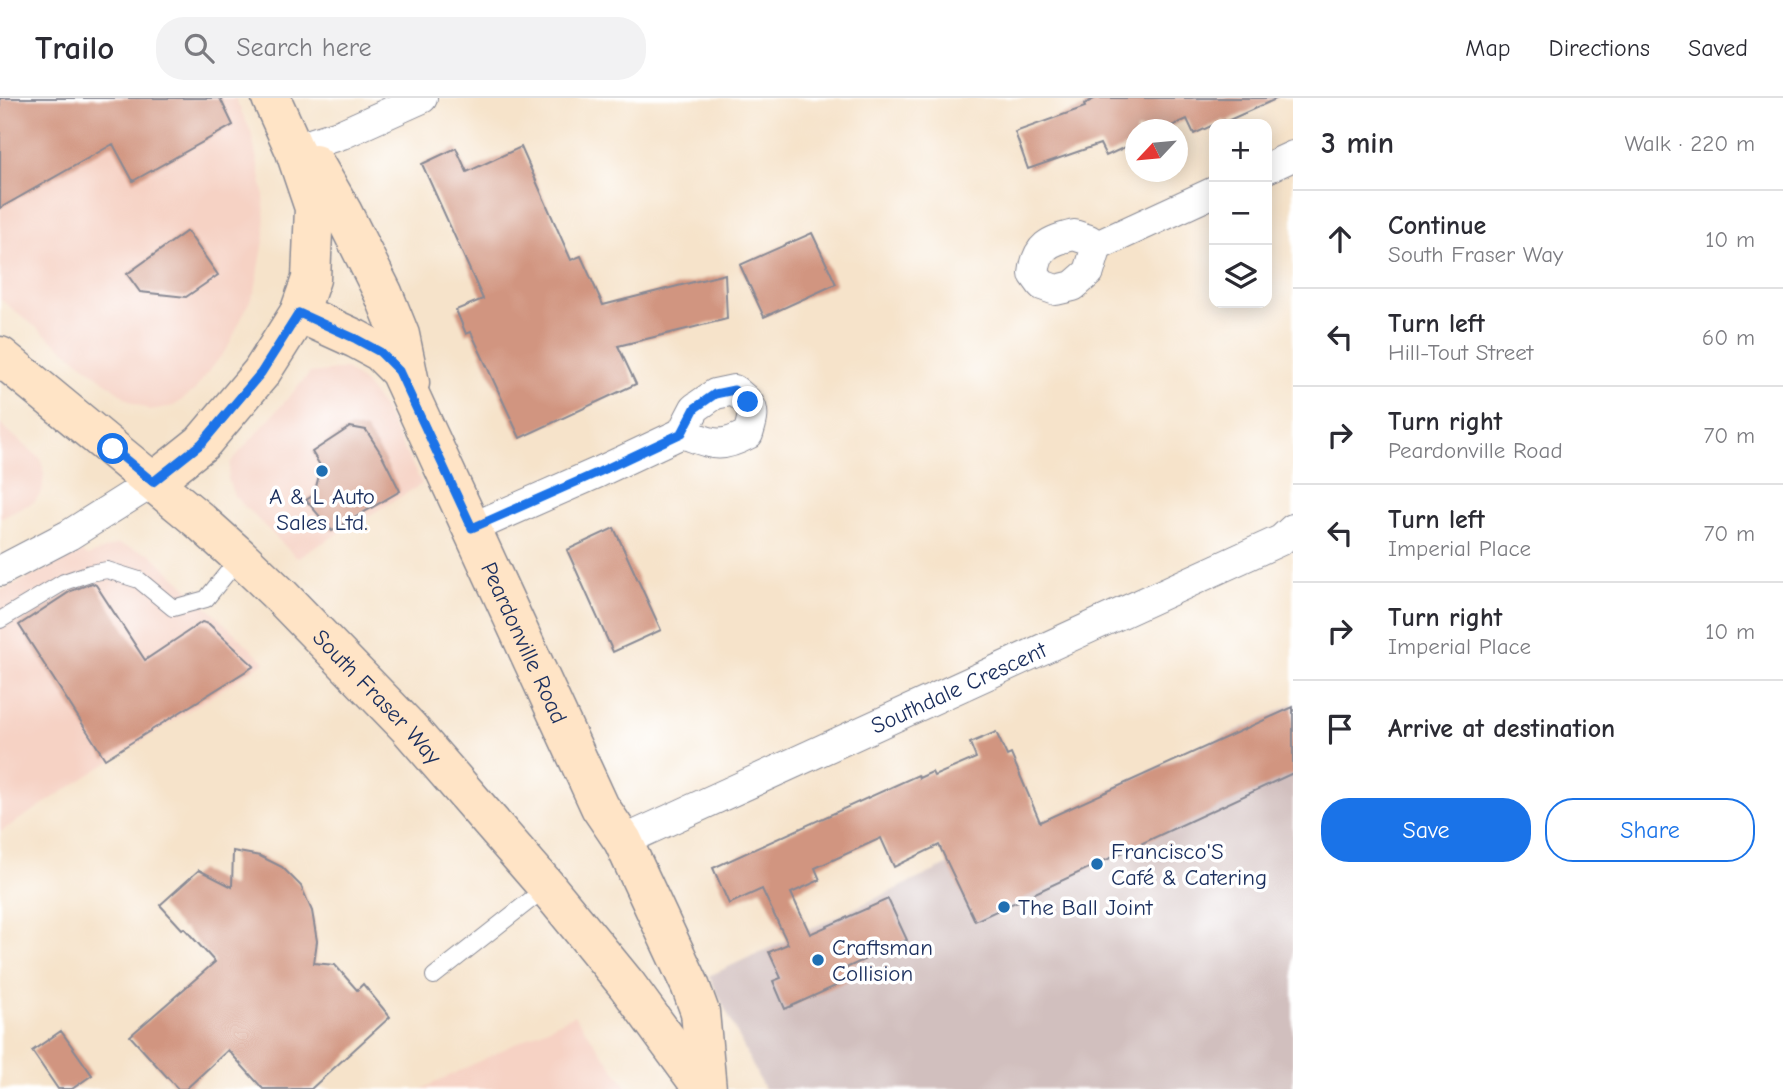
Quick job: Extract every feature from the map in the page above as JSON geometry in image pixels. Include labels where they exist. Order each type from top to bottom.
[{"type":"main road","points":[[153,482],[202,443],[261,373],[299,313],[311,279],[314,208],[294,149],[271,98]]},
{"type":"main road","points":[[294,149],[317,166],[383,293],[400,335],[416,409]]},
{"type":"main road","name":"Peardonville Road","points":[[299,313],[380,352],[399,371],[600,807],[623,841],[690,985],[700,1012],[705,1089]]},
{"type":"main road","name":"South Fraser Way","points":[[0,356],[153,482],[240,558],[281,596],[408,727],[547,887],[627,985],[705,1089]]},
{"type":"street","points":[[294,149],[342,134],[422,98]]},
{"type":"street","points":[[1272,166],[1293,156]]},
{"type":"street","points":[[1097,246],[1209,194]]},
{"type":"street","points":[[472,528],[682,433]]},
{"type":"street","points":[[0,571],[68,535],[153,482]]},
{"type":"street","name":"Southdale Crescent","points":[[623,841],[1281,540],[1293,529]]},
{"type":"lane","points":[[0,620],[64,583],[107,570],[139,580],[173,608],[206,599],[240,558]]},
{"type":"lane","points":[[434,976],[547,887]]},
{"type":"shaded area","points":[[0,98],[235,98],[251,132],[264,193],[265,236],[255,290],[228,347],[194,391],[174,406],[150,410],[131,402],[0,299]]},
{"type":"shaded area","name":"A & L Auto Sales Ltd.","points":[[346,369],[365,384],[382,406],[422,484],[297,558],[234,496],[228,479],[230,463],[310,373]]},
{"type":"shaded area","points":[[0,424],[41,459],[44,475],[42,491],[34,502],[0,518]]},
{"type":"shaded area","points":[[117,544],[150,553],[265,662],[0,832],[0,591],[82,552],[88,556]]},
{"type":"shaded area","points":[[1293,704],[1293,1089],[764,1089],[709,976]]},
{"type":"shaded area","points":[[574,1015],[629,1089],[422,1089]]},
{"type":"building","points":[[0,98],[220,98],[233,125],[133,181],[113,144],[0,208]]},
{"type":"building","points":[[1096,98],[1278,98],[1232,119],[1209,119],[1209,127],[1194,134],[1188,119],[1125,119],[1125,147],[1106,156],[1100,144],[1028,169],[1015,132],[1085,107],[1084,104]]},
{"type":"building","points":[[521,147],[571,260],[581,256],[603,305],[725,274],[727,319],[618,346],[636,384],[520,438],[471,332],[466,334],[456,310],[483,299],[422,164],[456,148],[467,172]]},
{"type":"building","points":[[187,231],[218,275],[186,297],[140,292],[127,274]]},
{"type":"building","points":[[812,233],[836,284],[764,317],[740,265]]},
{"type":"building","points":[[350,427],[366,430],[400,491],[332,531],[306,500],[314,495],[321,467],[312,452]]},
{"type":"building","points":[[614,528],[661,630],[613,652],[567,550]]},
{"type":"building","points":[[92,583],[96,585],[145,660],[202,622],[209,624],[254,666],[105,759],[19,625],[71,591]]},
{"type":"building","points":[[1293,707],[1293,773],[975,921],[939,845],[894,867],[881,838],[815,868],[820,880],[791,893],[810,934],[888,899],[907,940],[846,968],[851,979],[785,1009],[773,981],[781,978],[769,952],[788,944],[762,889],[729,904],[713,868],[918,775],[919,778],[932,772],[934,776],[976,758],[970,743],[996,732],[1007,756],[1011,754],[1040,822]]},
{"type":"building","points":[[233,851],[260,856],[282,867],[301,886],[312,911],[317,941],[314,963],[335,965],[357,990],[363,984],[390,1017],[311,1089],[263,1089],[228,1050],[186,1089],[178,1089],[130,1036],[215,962],[160,905],[199,870],[232,887]]},
{"type":"building","points":[[61,1031],[92,1075],[72,1089],[58,1089],[32,1051]]},
{"type":"place","name":"A & L Auto Sales Ltd.","points":[[322,471]]},
{"type":"place","name":"Francisco'S Café & Catering","points":[[1097,864]]},
{"type":"place","name":"The Ball Joint","points":[[1004,907]]},
{"type":"place","name":"Craftsman Collision","points":[[818,960]]},
{"type":"route","points":[[113,449],[153,482],[202,443],[261,373],[299,313],[380,352],[399,371],[472,528],[682,433],[695,408],[715,394],[734,390],[748,402]]}]
